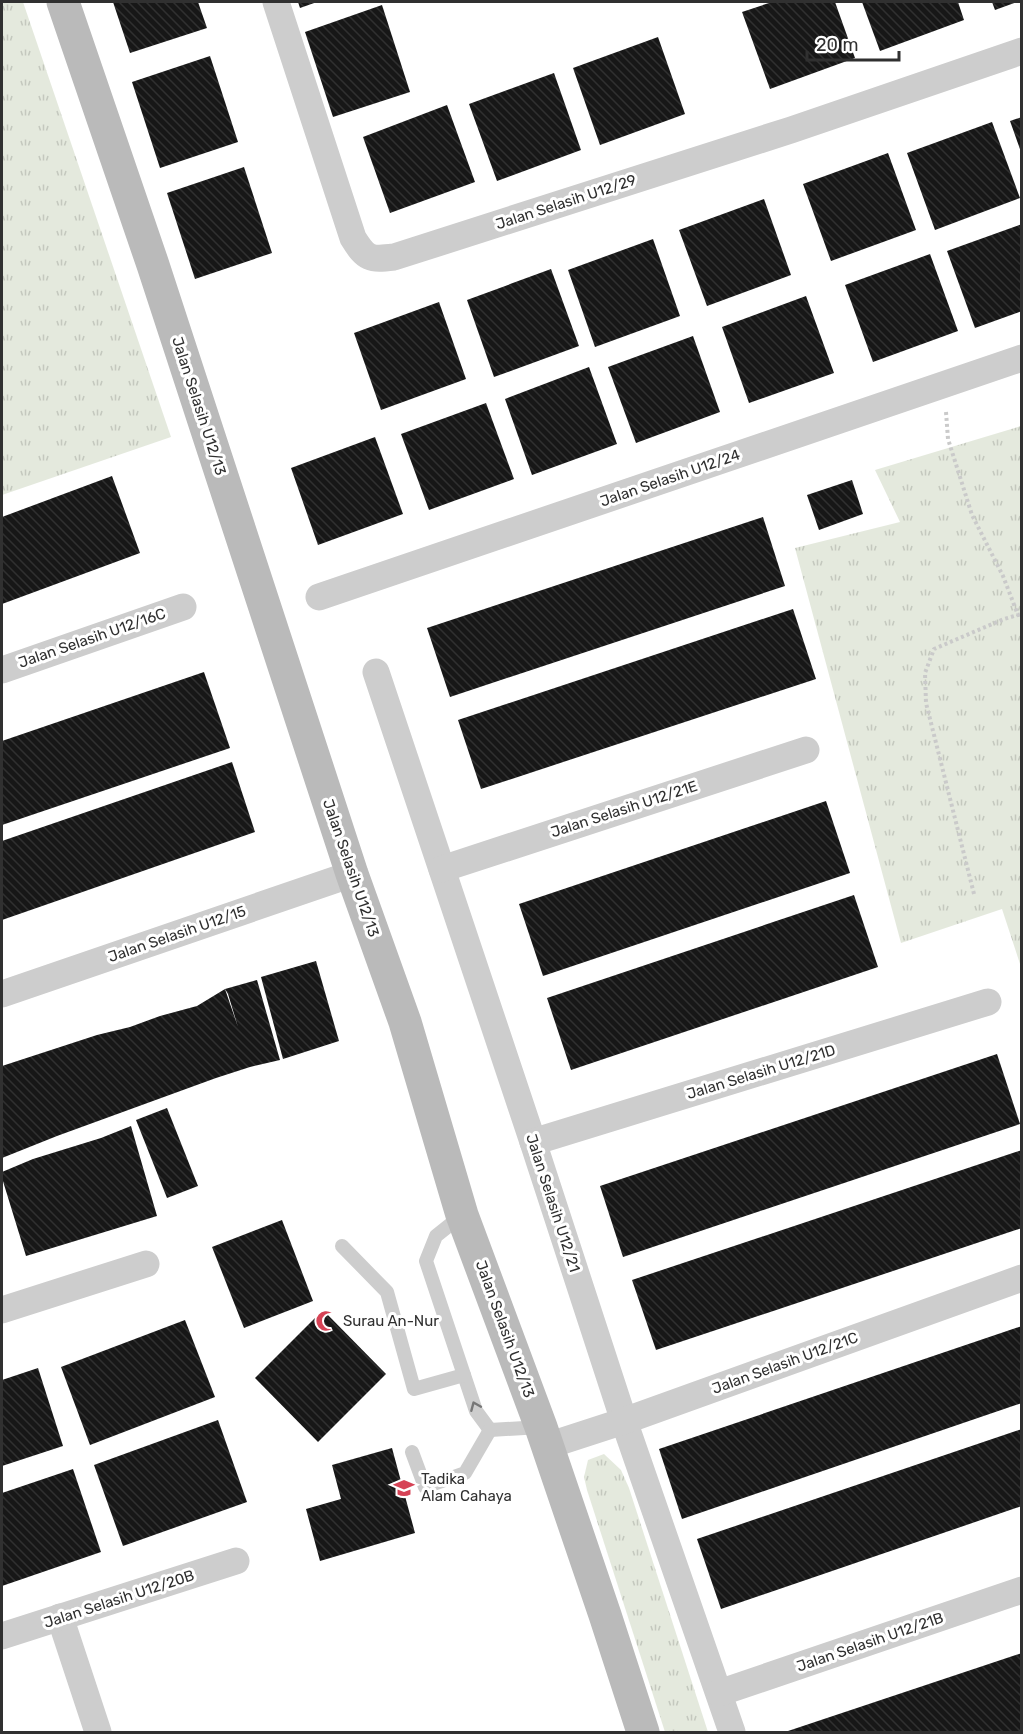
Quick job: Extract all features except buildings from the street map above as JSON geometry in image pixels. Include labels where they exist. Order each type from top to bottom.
[{"type":"street","name":"Jalan Selasih U12/13","points":[[63,2],[157,276],[352,874],[405,1022],[462,1215],[544,1436],[643,1732]]},
{"type":"street","name":"Jalan Selasih U12/29","points":[[276,2],[352,238],[361,250],[374,260],[394,257],[791,130],[1022,51]]},
{"type":"street","name":"Jalan Selasih U12/24","points":[[319,597],[1022,358]]},
{"type":"street","name":"Jalan Selasih U12/16C","points":[[2,670],[183,607]]},
{"type":"street","name":"Jalan Selasih U12/21","points":[[376,672],[624,1421],[732,1732]]},
{"type":"street","name":"Jalan Selasih U12/21E","points":[[442,868],[806,750]]},
{"type":"street","name":"Jalan Selasih U12/15","points":[[2,994],[352,874]]},
{"type":"street","name":"Jalan Selasih U12/21D","points":[[533,1142],[988,1002]]},
{"type":"street","points":[[2,1310],[146,1264]]},
{"type":"street","name":"Jalan Selasih U12/21C","points":[[544,1436],[624,1421],[1022,1278]]},
{"type":"street","name":"Jalan Selasih U12/20B","points":[[2,1636],[236,1561]]},
{"type":"street","name":"Jalan Selasih U12/21B","points":[[718,1694],[1022,1590]]},
{"type":"street","points":[[60,1617],[98,1732]]},
{"type":"lane","points":[[462,1215],[436,1236],[426,1261],[476,1411],[490,1430],[544,1436]]},
{"type":"lane","points":[[342,1246],[387,1292],[414,1389],[464,1375]]},
{"type":"lane","points":[[412,1452],[424,1487],[465,1473],[490,1430]]},
{"type":"path","points":[[944,385],[948,439],[972,515],[1020,614],[934,649],[925,673],[926,704],[974,894]]},
{"type":"green space","points":[[2,2],[23,2],[171,437],[2,495]]},
{"type":"green space","points":[[1022,426],[1021,967],[1002,909],[901,943],[795,548],[900,522],[875,470]]},
{"type":"green space","points":[[604,1454],[621,1470],[629,1488],[708,1732],[665,1732],[584,1477],[588,1460]]},
{"type":"place","name":"Surau An-Nur","points":[[326,1321]]},
{"type":"place","name":"Tadika Alam Cahaya","points":[[404,1488]]}]
